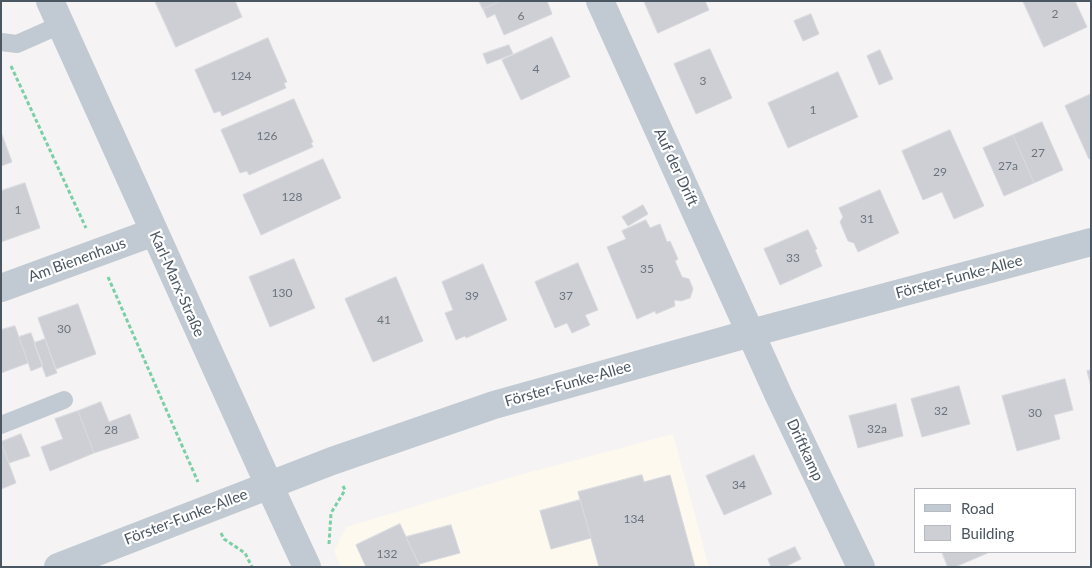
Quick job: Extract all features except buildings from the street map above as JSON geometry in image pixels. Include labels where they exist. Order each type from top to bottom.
[{"type":"street","name":"Auf der Drift","points":[[600,1],[751,333]]},
{"type":"street","name":"Karl-Marx-Straße","points":[[55,13],[307,567]]},
{"type":"street","name":"Am Bienenhaus","points":[[1,288],[154,232]]},
{"type":"street","name":"Förster-Funke-Allee","points":[[58,567],[347,455],[494,405],[751,333],[1091,242]]},
{"type":"street","name":"Driftkamp","points":[[751,333],[861,567]]},
{"type":"lane","points":[[1,42],[17,44],[55,13]]},
{"type":"lane","points":[[1,425],[64,400]]},
{"type":"path","points":[[10,63],[98,253],[224,539],[245,553],[252,567]]},
{"type":"path","points":[[329,550],[331,512],[345,490]]},
{"type":"shaded area","points":[[673,434],[709,567],[341,567],[334,551],[346,527],[509,478]]}]
